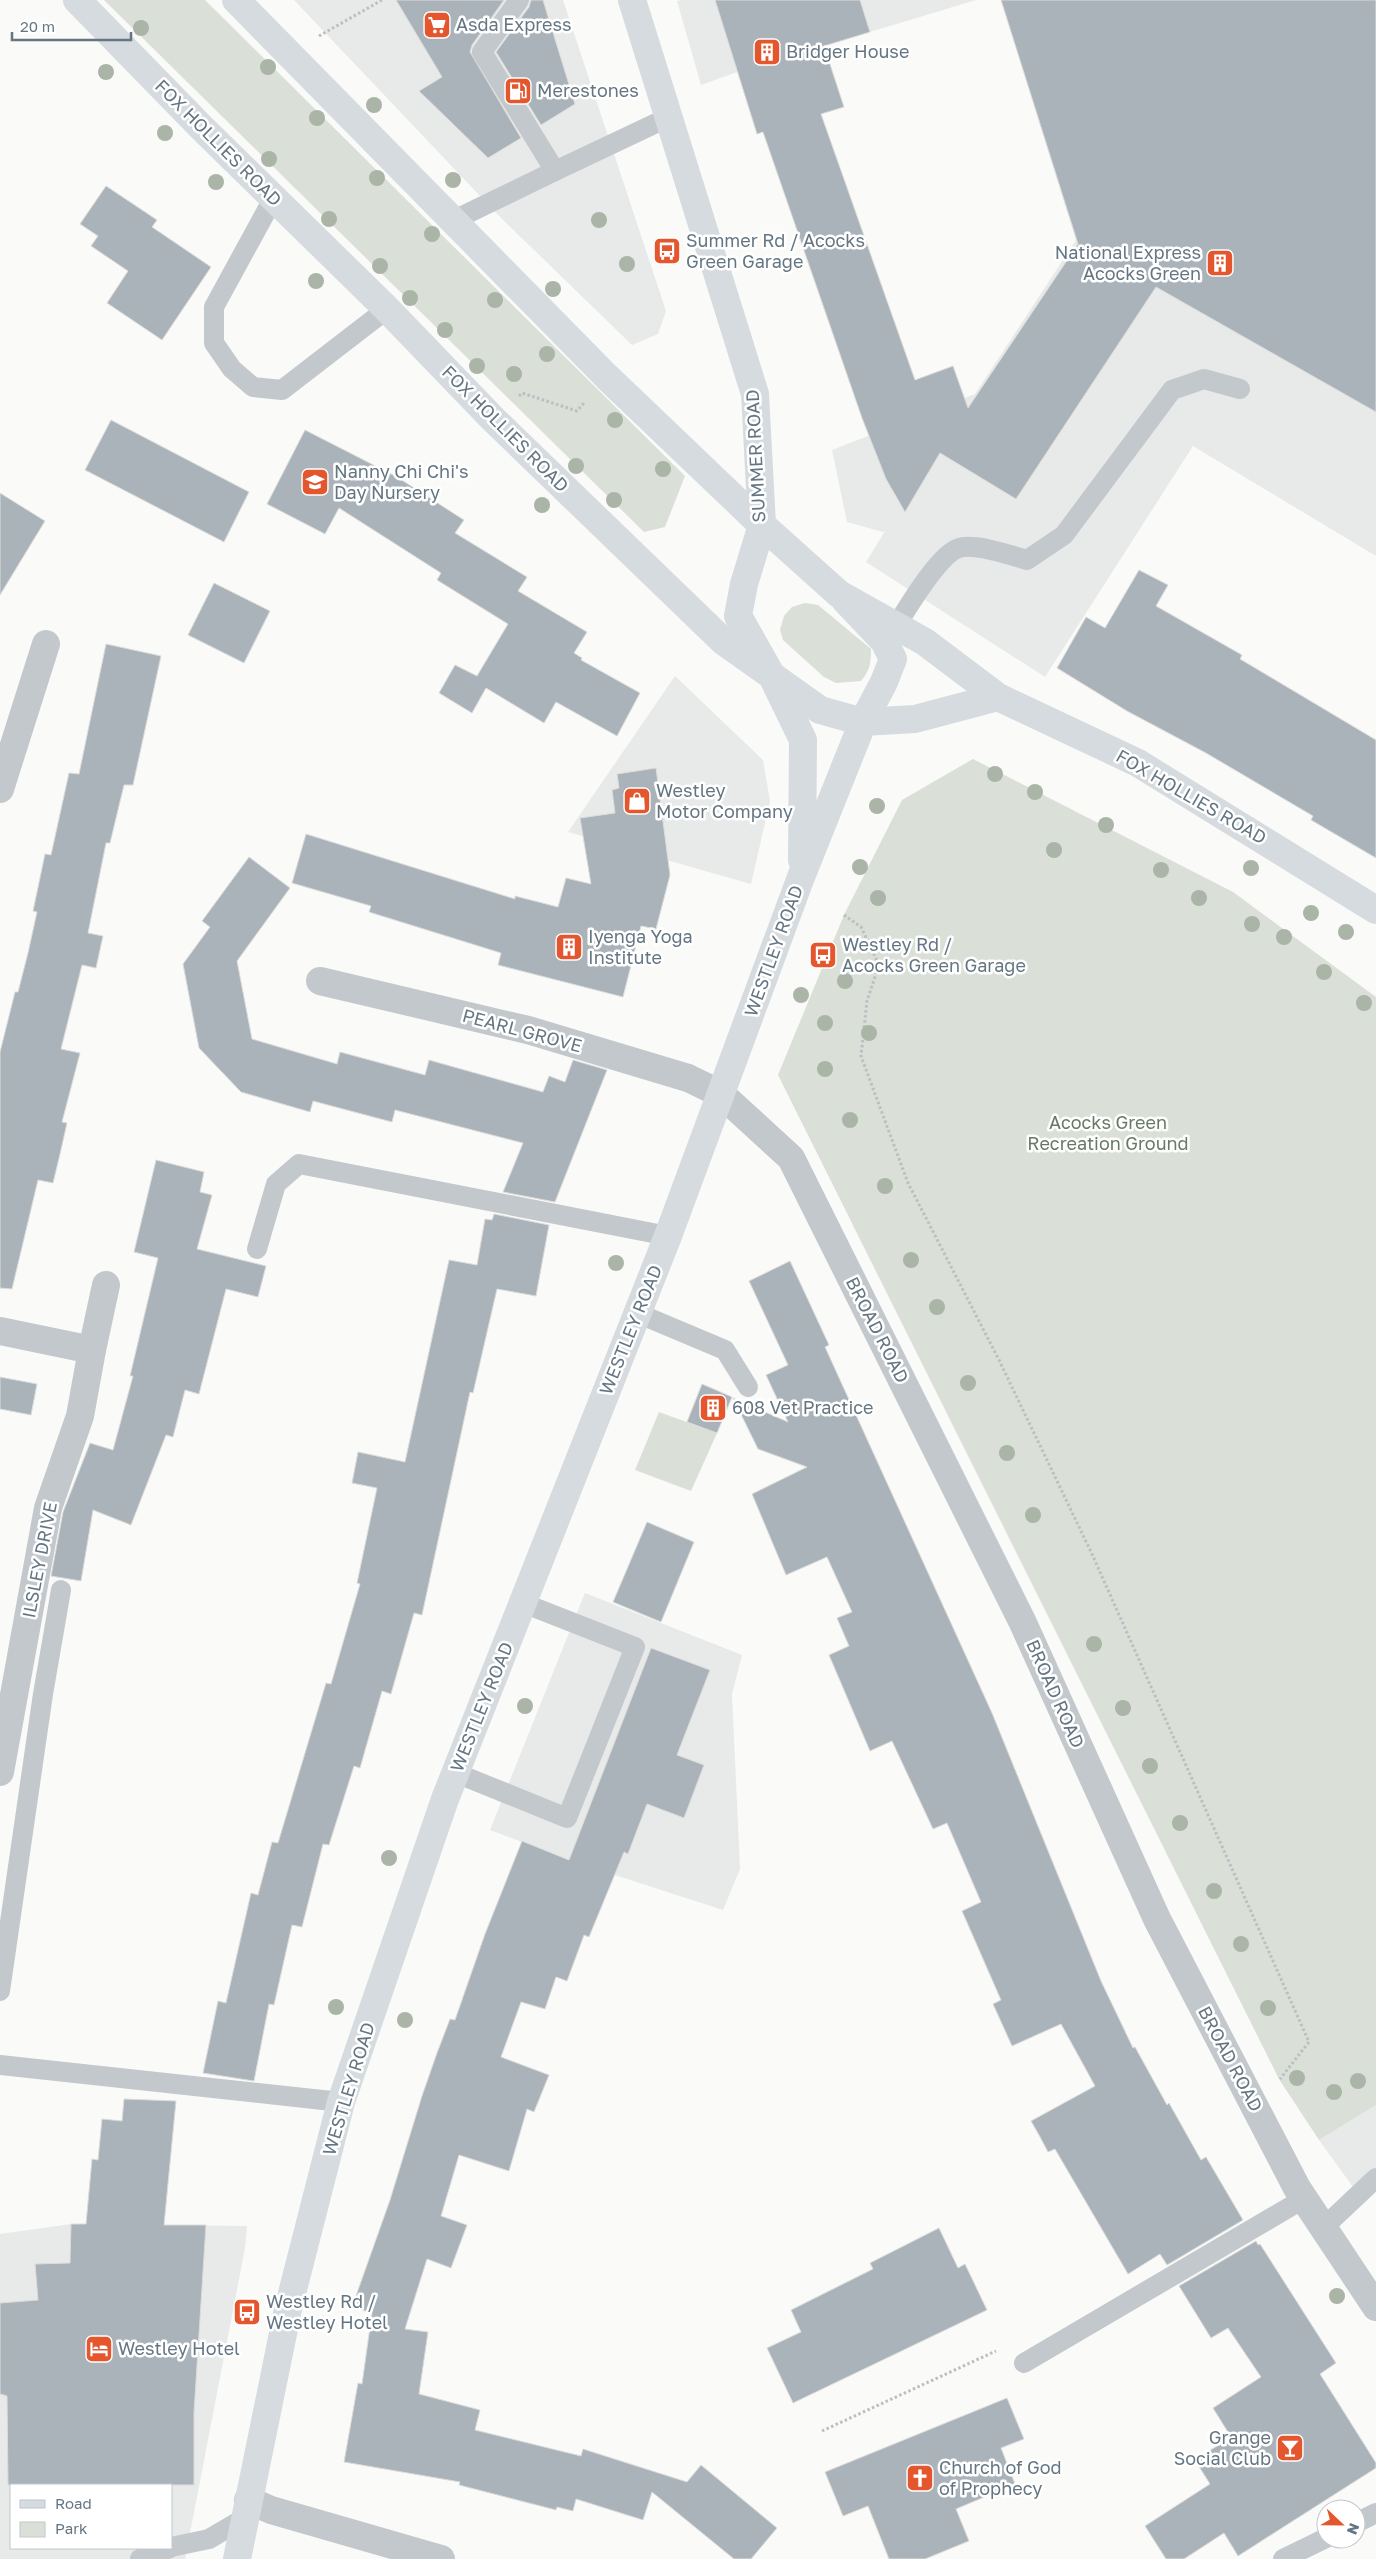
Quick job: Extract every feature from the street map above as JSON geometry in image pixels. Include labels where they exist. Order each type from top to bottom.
[{"type":"main road","name":"FOX HOLLIES ROAD","points":[[77,0],[273,199],[388,309],[493,419],[722,641],[820,710],[863,722],[915,719],[998,698]]},
{"type":"main road","name":"FOX HOLLIES ROAD","points":[[236,0],[607,377],[762,525],[839,594],[925,642],[998,698],[1138,763],[1376,910]]},
{"type":"main road","name":"SUMMER ROAD","points":[[632,0],[755,394],[762,525],[744,584],[738,616],[773,678]]},
{"type":"main road","name":"WESTLEY ROAD","points":[[242,2558],[247,2509],[288,2309],[341,2102],[456,1774],[668,1236],[801,877],[863,722],[884,682],[892,658],[884,641],[839,594]]},
{"type":"main road","name":"WESTLEY ROAD","points":[[773,678],[803,740],[801,877]]},
{"type":"street","points":[[0,789],[46,644]]},
{"type":"street","name":"PEARL GROVE","points":[[320,981],[528,1030],[688,1078],[721,1094]]},
{"type":"street","name":"BROAD ROAD","points":[[721,1094],[791,1158],[1023,1623],[1157,1919],[1258,2113],[1305,2198],[1376,2307]]},
{"type":"street","name":"ILSLEY DRIVE","points":[[0,1772],[48,1508],[80,1416],[106,1285]]},
{"type":"street","points":[[0,1331],[92,1350]]},
{"type":"street","points":[[247,2509],[270,2510],[440,2559]]},
{"type":"lane","points":[[520,0],[482,52],[555,171]]},
{"type":"lane","points":[[452,221],[669,117]]},
{"type":"lane","points":[[273,199],[214,307],[214,343],[232,369],[253,387],[282,390],[388,309]]},
{"type":"lane","points":[[896,626],[940,562],[959,548],[988,549],[1027,560],[1064,535],[1172,390],[1204,380],[1240,389]]},
{"type":"lane","points":[[257,1249],[276,1184],[299,1164],[668,1236]]},
{"type":"lane","points":[[637,1313],[726,1350],[748,1387]]},
{"type":"lane","points":[[0,1991],[43,1694],[62,1590]]},
{"type":"lane","points":[[456,1774],[567,1818],[635,1647],[523,1602]]},
{"type":"lane","points":[[0,2065],[341,2102]]},
{"type":"lane","points":[[1324,2227],[1376,2178]]},
{"type":"lane","points":[[1024,2363],[1305,2198]]},
{"type":"lane","points":[[172,2548],[209,2539],[247,2509]]},
{"type":"lane","points":[[1283,2559],[1316,2543]]},
{"type":"lane","points":[[140,2559],[168,2549]]},
{"type":"path","points":[[289,53],[382,0]]},
{"type":"path","points":[[493,419],[522,393],[577,411],[607,377]]},
{"type":"path","points":[[844,915],[861,927],[879,965],[867,1001],[861,1056],[908,1183],[999,1360],[1092,1554],[1309,2042],[1279,2079],[1258,2113]]},
{"type":"shaded area","points":[[294,0],[563,0],[666,311],[658,334],[632,345],[499,216]]},
{"type":"shaded area","points":[[976,0],[737,72],[701,85],[677,1]]},
{"type":"shaded area","points":[[1001,0],[1376,0],[1376,556],[1193,446],[1045,677],[866,562],[885,531],[847,522],[832,450],[975,394],[1076,240]]},
{"type":"shaded area","points":[[675,676],[763,760],[770,801],[751,884],[568,832]]},
{"type":"shaded area","points":[[585,1593],[742,1655],[732,1694],[740,1869],[723,1910],[584,1865],[490,1830]]},
{"type":"shaded area","points":[[1376,2105],[1376,2185],[1361,2198],[1319,2140]]},
{"type":"shaded area","name":"Westley Hotel","points":[[71,2224],[247,2226],[245,2248],[185,2559],[0,2559],[0,2234]]},
{"type":"green space","points":[[104,0],[205,0],[685,476],[665,527],[644,532]]},
{"type":"green space","points":[[805,603],[818,605],[871,649],[869,666],[861,681],[836,683],[824,677],[783,640],[780,630],[784,616],[792,607]]},
{"type":"green space","name":"Acocks Green Recreation Ground","points":[[973,759],[1233,892],[1376,997],[1376,2105],[1319,2140],[1279,2079],[778,1075],[844,915],[902,800]]},
{"type":"green space","points":[[659,1412],[717,1433],[691,1491],[635,1470]]},
{"type":"building","points":[[396,0],[504,0],[472,45],[470,52],[521,138],[488,158],[419,91],[442,77]]},
{"type":"building","points":[[531,0],[543,0],[575,104],[541,125],[496,52],[529,7]]},
{"type":"building","name":"National Express Acocks Green","points":[[715,0],[860,0],[870,32],[824,46],[844,107],[821,114],[915,380],[953,366],[968,408],[1078,244],[1001,0],[1376,0],[1376,412],[1156,287],[1016,499],[940,453],[905,512],[886,479],[862,418],[763,132],[757,134]]},
{"type":"building","points":[[106,186],[157,220],[152,227],[211,267],[162,340],[107,303],[128,271],[91,246],[98,236],[80,224]]},
{"type":"building","points":[[111,420],[249,492],[224,542],[85,470]]},
{"type":"building","points":[[305,430],[397,477],[464,520],[455,533],[527,577],[518,591],[587,632],[574,653],[582,658],[581,660],[640,693],[617,736],[556,702],[544,723],[486,688],[472,713],[439,693],[455,665],[477,676],[508,624],[437,580],[441,573],[339,508],[325,534],[267,504]]},
{"type":"building","points":[[0,493],[45,521],[0,595]]},
{"type":"building","points":[[1139,570],[1168,585],[1156,606],[1242,655],[1240,659],[1376,740],[1376,858],[1311,820],[1313,816],[1206,753],[1127,711],[1057,668],[1086,617],[1105,628]]},
{"type":"building","points":[[214,583],[270,611],[244,663],[188,635]]},
{"type":"building","points":[[106,644],[161,656],[133,785],[124,785],[110,843],[106,843],[88,933],[103,936],[96,968],[82,965],[61,1049],[80,1053],[62,1122],[67,1123],[53,1183],[38,1180],[12,1289],[0,1288],[0,1052],[15,992],[18,992],[28,953],[37,912],[33,911],[45,854],[51,855],[69,773],[79,774]]},
{"type":"building","points":[[656,768],[670,875],[656,929],[641,926],[623,997],[498,965],[501,953],[369,912],[371,906],[292,883],[306,834],[515,899],[515,896],[558,907],[566,878],[591,884],[580,818],[615,813],[612,790],[619,788],[617,774]]},
{"type":"building","points":[[249,857],[290,888],[237,961],[252,1039],[337,1064],[340,1052],[425,1075],[429,1060],[543,1092],[549,1076],[565,1082],[573,1060],[607,1070],[555,1202],[503,1192],[523,1143],[395,1110],[392,1122],[313,1101],[310,1112],[241,1092],[199,1048],[183,964],[210,927],[202,921]]},
{"type":"building","points":[[156,1160],[204,1172],[200,1192],[212,1195],[197,1249],[266,1266],[258,1297],[226,1289],[199,1394],[185,1390],[173,1437],[166,1435],[131,1525],[93,1510],[81,1581],[51,1576],[63,1512],[90,1443],[113,1450],[133,1376],[130,1376],[158,1258],[134,1252]]},
{"type":"building","points":[[494,1214],[549,1225],[536,1296],[497,1289],[473,1393],[470,1392],[422,1615],[414,1613],[391,1694],[382,1691],[360,1768],[354,1766],[329,1845],[323,1844],[302,1927],[292,1925],[274,2005],[269,2004],[254,2081],[203,2073],[218,2001],[226,2003],[251,1893],[258,1895],[272,1842],[278,1843],[326,1683],[331,1684],[360,1584],[357,1583],[377,1488],[352,1483],[358,1452],[405,1462],[449,1260],[477,1265],[485,1219],[492,1220]]},
{"type":"building","points":[[790,1261],[829,1345],[825,1347],[992,1713],[1101,1981],[1133,2048],[1135,2047],[1167,2105],[1169,2103],[1201,2160],[1206,2157],[1243,2220],[1167,2265],[1160,2254],[1128,2274],[1055,2149],[1048,2152],[1031,2121],[1095,2086],[1061,2024],[1012,2046],[993,2004],[1001,2000],[962,1911],[981,1902],[947,1823],[933,1829],[892,1741],[870,1751],[829,1655],[849,1646],[837,1618],[852,1612],[827,1557],[786,1575],[752,1494],[807,1467],[758,1449],[733,1398],[788,1422],[766,1375],[788,1365],[749,1281]]},
{"type":"building","points":[[0,1377],[37,1384],[31,1415],[0,1409]]},
{"type":"building","name":"608 Vet Practice","points":[[702,1384],[732,1397],[717,1433],[687,1422]]},
{"type":"building","points":[[647,1522],[694,1542],[661,1622],[613,1602]]},
{"type":"building","points":[[651,1648],[710,1670],[677,1755],[704,1765],[684,1818],[647,1804],[628,1854],[624,1852],[589,1937],[584,1935],[567,1981],[556,1977],[545,2009],[521,2002],[501,2057],[549,2075],[534,2112],[527,2109],[509,2171],[459,2155],[441,2216],[467,2225],[451,2268],[427,2259],[405,2329],[428,2332],[419,2394],[480,2410],[475,2430],[581,2456],[583,2449],[687,2482],[701,2465],[777,2528],[751,2559],[734,2559],[652,2492],[643,2520],[576,2499],[573,2511],[557,2507],[556,2510],[459,2485],[460,2482],[344,2462],[358,2383],[362,2384],[372,2313],[352,2307],[390,2200],[437,2053],[450,2019],[455,2020],[485,1934],[522,1841],[569,1860]]},
{"type":"building","name":"Westley Hotel","points":[[124,2099],[176,2101],[164,2225],[206,2225],[194,2413],[194,2485],[8,2485],[7,2396],[0,2394],[0,2303],[38,2300],[35,2264],[70,2263],[71,2224],[86,2224],[92,2159],[98,2160],[102,2119],[122,2121]]},
{"type":"building","points":[[939,2228],[958,2268],[965,2264],[987,2310],[793,2403],[767,2348],[801,2332],[791,2310],[873,2269],[870,2263]]},
{"type":"building","name":"Grange Social Club","points":[[1256,2241],[1258,2245],[1260,2244],[1336,2363],[1320,2374],[1376,2463],[1376,2468],[1327,2499],[1316,2499],[1316,2506],[1238,2556],[1224,2533],[1184,2559],[1166,2559],[1145,2526],[1210,2484],[1195,2460],[1231,2437],[1213,2408],[1261,2377],[1228,2328],[1211,2338],[1179,2286]]},
{"type":"building","name":"Church of God of Prophecy","points":[[1007,2398],[1024,2439],[1001,2448],[1015,2484],[956,2509],[969,2541],[925,2559],[889,2559],[868,2506],[843,2516],[825,2472]]},
{"type":"place","name":"Asda Express","points":[[437,25]]},
{"type":"place","name":"Bridger House","points":[[767,52]]},
{"type":"place","name":"Merestones","points":[[518,91]]},
{"type":"place","name":"Summer Rd / Acocks Green Garage","points":[[667,251]]},
{"type":"place","name":"National Express Acocks Green","points":[[1220,263]]},
{"type":"place","name":"Nanny Chi Chi's Day Nursery","points":[[315,482]]},
{"type":"place","name":"Westley Motor Company","points":[[637,801]]},
{"type":"place","name":"Iyenga Yoga Institute","points":[[569,947]]},
{"type":"place","name":"Westley Rd / Acocks Green Garage","points":[[823,955]]},
{"type":"place","name":"608 Vet Practice","points":[[713,1408]]},
{"type":"place","name":"Westley Rd / Westley Hotel","points":[[247,2312]]},
{"type":"place","name":"Westley Hotel","points":[[99,2349]]},
{"type":"place","name":"Grange Social Club","points":[[1290,2448]]},
{"type":"place","name":"Church of God of Prophecy","points":[[920,2478]]}]
